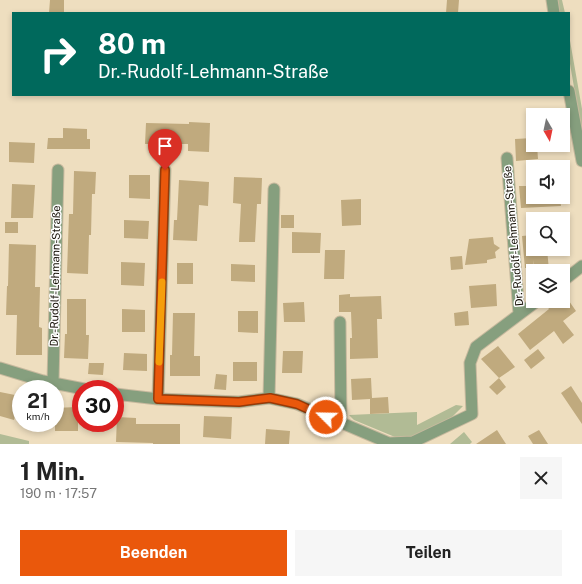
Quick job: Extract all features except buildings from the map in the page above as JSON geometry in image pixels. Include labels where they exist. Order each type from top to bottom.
[{"type":"street","points":[[552,0],[554,12]]},
{"type":"street","points":[[570,96],[582,161]]},
{"type":"street","name":"Dr.-Rudolf-Lehmann-Straße","points":[[507,158],[519,314]]},
{"type":"street","name":"Dr.-Rudolf-Lehmann-Straße","points":[[53,380],[58,170]]},
{"type":"street","points":[[158,399],[165,170]]},
{"type":"street","points":[[270,398],[274,189]]},
{"type":"street","points":[[570,275],[582,266]]},
{"type":"street","name":"Dr.-Rudolf-Lehmann-Straße","points":[[124,395],[158,399],[239,402],[270,398],[297,404],[389,443],[413,442],[472,414],[470,363],[476,347],[527,308]]},
{"type":"street","points":[[340,322],[341,423]]},
{"type":"street","points":[[0,368],[40,380]]},
{"type":"green space","points":[[557,0],[562,0],[565,12],[560,12]]},
{"type":"green space","points":[[570,41],[582,109],[582,134],[570,64]]},
{"type":"green space","points":[[456,405],[463,406],[452,417],[411,438],[395,437],[354,420],[349,415],[417,412],[417,425]]},
{"type":"green space","points":[[464,432],[472,442],[470,444],[450,444]]},
{"type":"green space","points":[[0,434],[29,441],[29,444],[0,444]]},
{"type":"slow traffic","points":[[159,362],[162,282]]},
{"type":"route","points":[[165,170],[158,399],[239,402],[270,398],[297,404],[326,417]]}]
